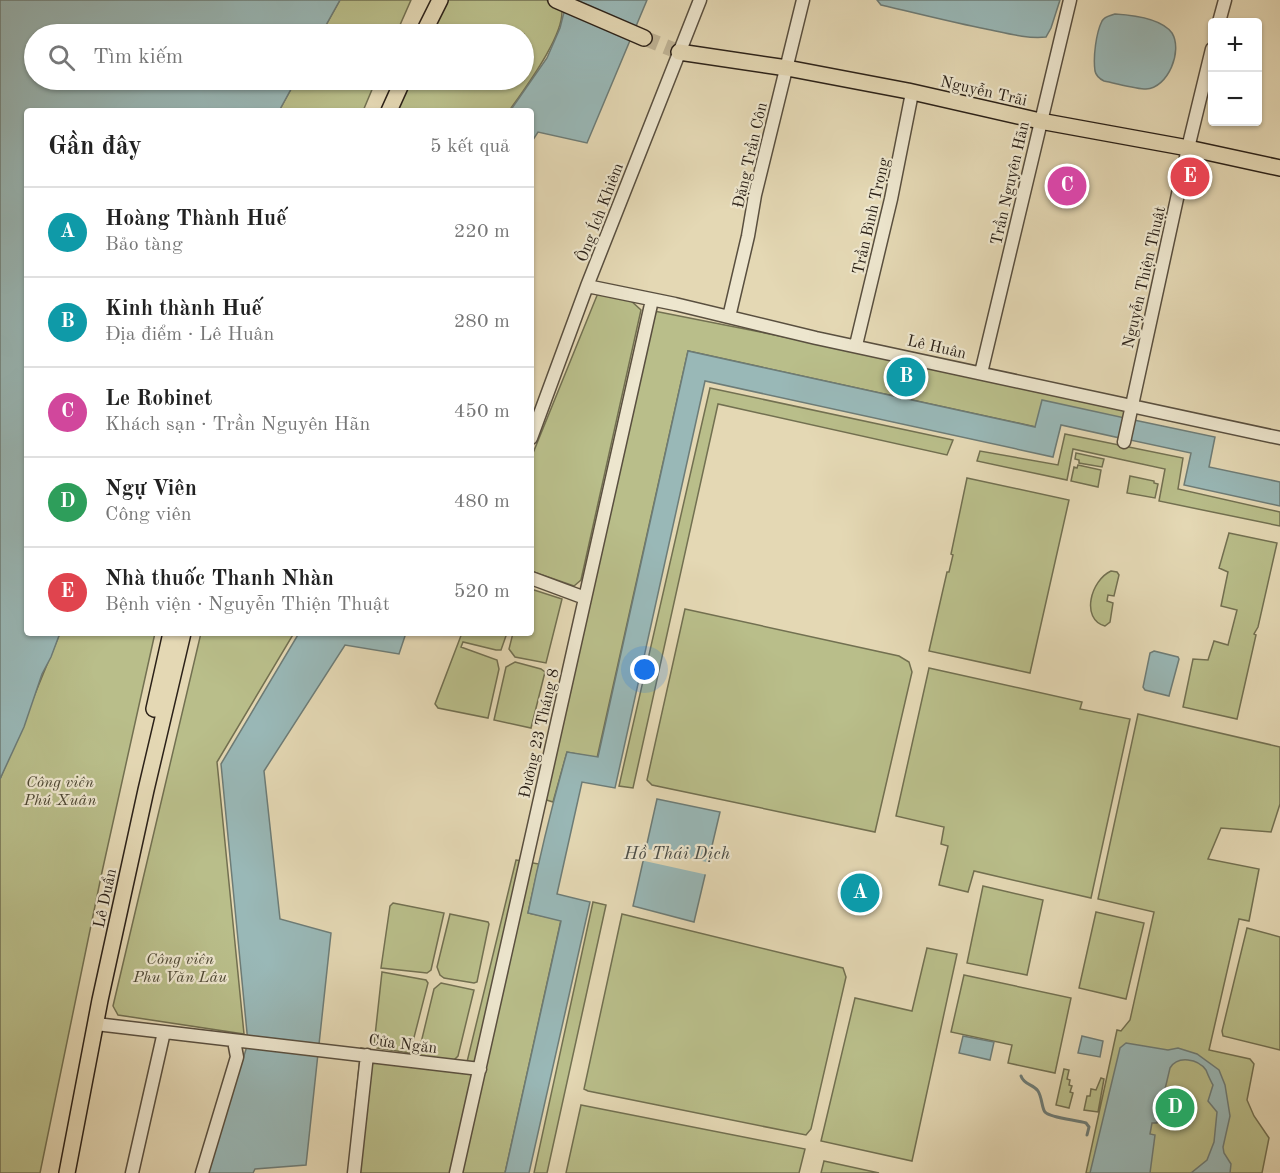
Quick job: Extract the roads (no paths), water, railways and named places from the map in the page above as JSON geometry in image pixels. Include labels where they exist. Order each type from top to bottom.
[{"type":"main road","points":[[418,24],[429,0]]},
{"type":"main road","points":[[428,24],[440,0]]},
{"type":"main road","points":[[560,2],[644,38]]},
{"type":"main road","name":"Nguyễn Trãi","points":[[680,51],[787,68],[1040,121],[1188,147],[1280,168]]},
{"type":"main road","points":[[381,108],[389,90]]},
{"type":"main road","points":[[390,108],[398,90]]},
{"type":"main road","name":"Lê Duẩn","points":[[67,1173],[91,1023],[170,636]]},
{"type":"main road","name":"Lê Duẩn","points":[[57,1173],[182,636]]},
{"type":"street","name":"Ông Ích Khiêm","points":[[534,430],[587,286],[700,0]]},
{"type":"street","name":"Đặng Trần Côn","points":[[729,317],[755,195],[803,0]]},
{"type":"street","name":"Trần Nguyên Hãn","points":[[981,373],[1070,0]]},
{"type":"street","points":[[1220,18],[1225,0]]},
{"type":"street","name":"Nguyễn Thiện Thuật","points":[[1124,442],[1208,65]]},
{"type":"street","name":"Trần Bình Trọng","points":[[856,345],[891,199],[912,93]]},
{"type":"street","name":"Lê Huân","points":[[587,286],[1280,438]]},
{"type":"street","name":"Đường 23 Tháng 8","points":[[456,1173],[651,300]]},
{"type":"street","points":[[534,579],[585,598]]},
{"type":"street","points":[[91,1023],[239,1042],[237,1057],[202,1173]]},
{"type":"street","points":[[132,1173],[164,1032]]},
{"type":"street","name":"Cửa Ngăn","points":[[239,1042],[480,1069]]},
{"type":"street","points":[[354,1173],[367,1055]]},
{"type":"water","points":[[0,0],[340,0],[327,24],[24,24],[24,90],[291,90],[281,108],[24,108],[24,636],[59,636],[42,674],[24,727],[0,779]]},
{"type":"water","points":[[567,0],[647,0],[587,143],[538,132],[534,138],[534,108],[512,108],[525,90],[534,90],[534,77],[547,58],[560,28]]},
{"type":"water","points":[[877,0],[1060,0],[1046,37],[1031,37],[881,5]]},
{"type":"water","points":[[1115,14],[1138,16],[1154,21],[1172,33],[1176,49],[1171,67],[1167,76],[1154,87],[1146,89],[1125,86],[1104,81],[1096,74],[1095,52],[1100,26],[1105,18]]},
{"type":"water","points":[[688,351],[1035,427],[1042,400],[1125,418],[1120,438],[1061,425],[1053,457],[705,381],[615,788],[582,782],[557,894],[590,902],[529,1173],[505,1173],[561,921],[528,913],[567,752],[598,757]]},
{"type":"water","points":[[1134,420],[1215,437],[1209,467],[1280,482],[1280,506],[1184,485],[1191,453],[1130,440]]},
{"type":"water","points":[[297,636],[405,636],[399,654],[345,645],[264,771],[280,919],[331,933],[306,1165],[255,1169],[253,1173],[207,1173],[248,1043],[221,764]]},
{"type":"water","points":[[1154,651],[1179,659],[1169,696],[1145,690],[1143,687],[1150,653]]},
{"type":"water","name":"Hồ Thái Dịch","points":[[657,799],[720,812],[694,922],[633,906]]},
{"type":"water","points":[[963,1036],[994,1042],[990,1060],[959,1053]]},
{"type":"water","points":[[1082,1036],[1103,1041],[1100,1057],[1078,1053]]},
{"type":"water","points":[[1126,1043],[1168,1050],[1178,1048],[1197,1054],[1219,1070],[1225,1085],[1230,1116],[1223,1147],[1231,1164],[1230,1173],[1191,1173],[1207,1160],[1214,1142],[1217,1112],[1208,1101],[1213,1085],[1206,1070],[1198,1063],[1183,1060],[1170,1068],[1157,1123],[1152,1123],[1150,1134],[1155,1135],[1150,1173],[1090,1173],[1120,1048]]},
{"type":"waterway","points":[[1021,1076],[1038,1091],[1045,1112],[1086,1123],[1089,1127],[1087,1135]]},
{"type":"tunnel","points":[[644,38],[679,52]]},
{"type":"place","name":"Nhà thuốc Thanh Nhàn","points":[[1190,177]]},
{"type":"place","name":"Le Robinet","points":[[1067,186]]},
{"type":"place","name":"Kinh thành Huế","points":[[906,377]]},
{"type":"place","name":"Hoàng Thành Huế","points":[[860,893]]},
{"type":"place","name":"Ngự Viên","points":[[1175,1108]]},
{"type":"park label","name":"Công viên Phú Xuân","points":[[60,790]]},
{"type":"park label","name":"Công viên Phu Văn Lâu","points":[[180,967]]}]
